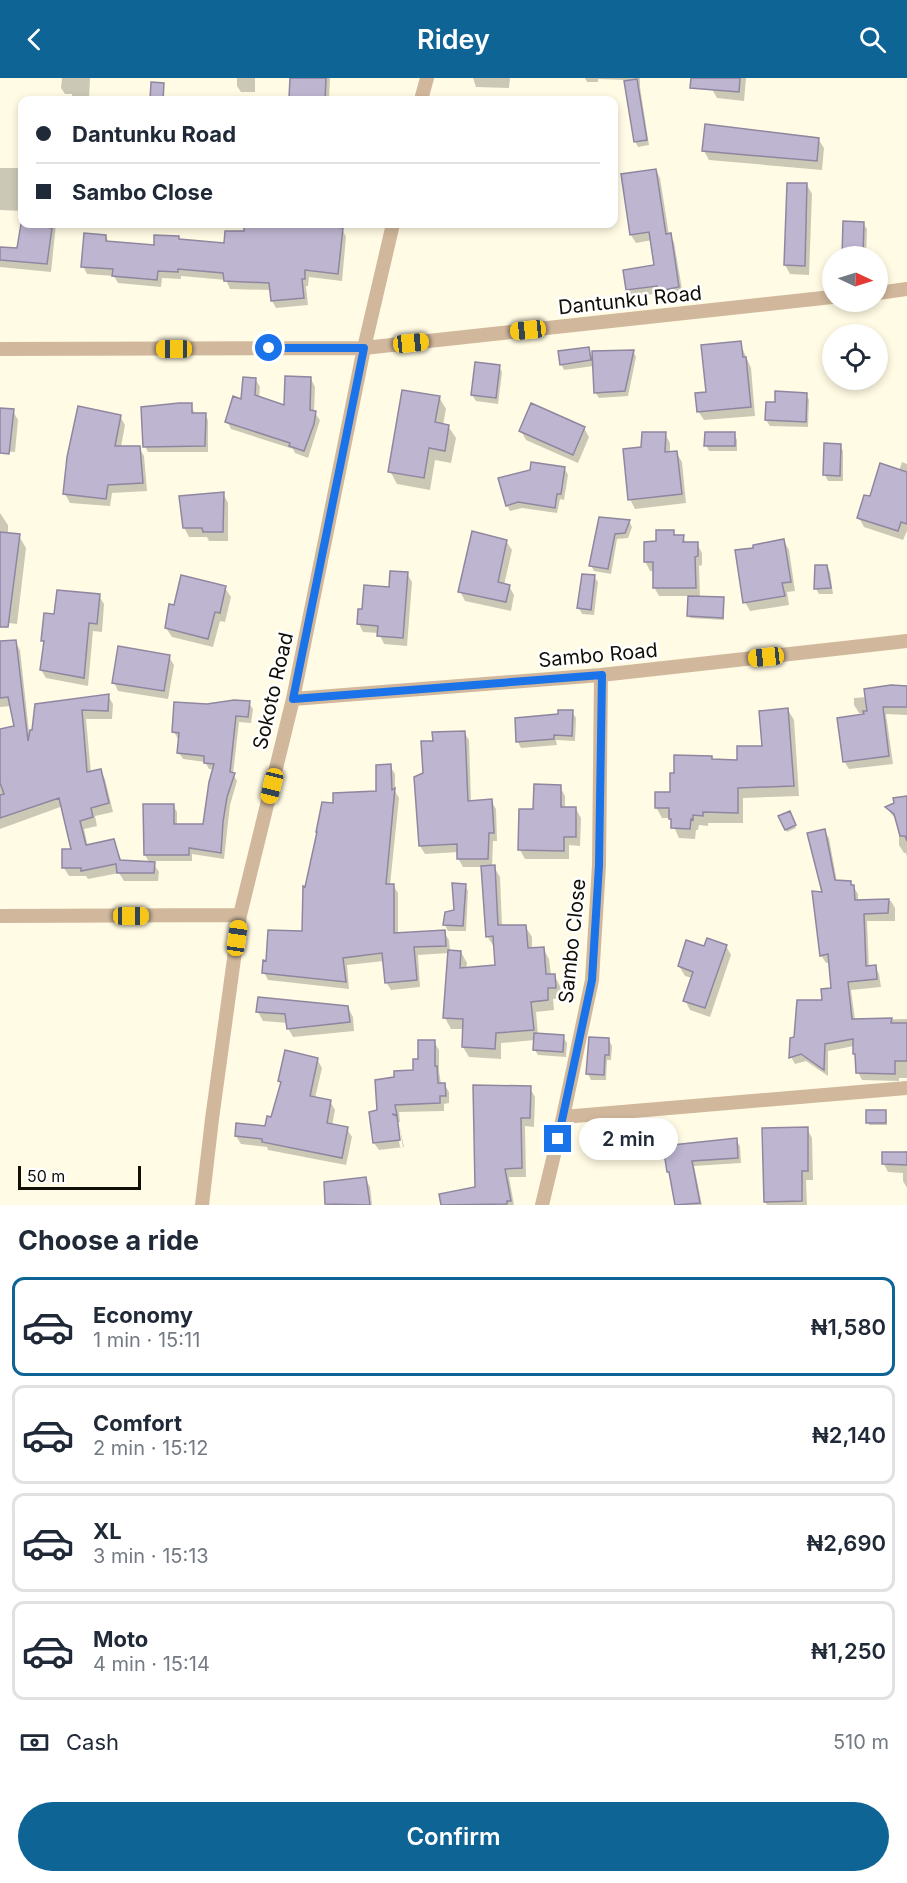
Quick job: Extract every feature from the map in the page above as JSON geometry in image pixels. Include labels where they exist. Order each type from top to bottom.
[{"type":"street","points":[[422,96],[427,78]]},
{"type":"street","name":"Sokoto Road","points":[[202,1205],[240,915],[293,699],[364,348],[392,228]]},
{"type":"street","points":[[888,291],[907,289]]},
{"type":"street","name":"Dantunku Road","points":[[0,349],[364,348],[822,298]]},
{"type":"street","name":"Sambo Road","points":[[293,699],[602,675],[907,642]]},
{"type":"street","name":"Sambo Close","points":[[542,1205],[592,980],[599,865],[602,675]]},
{"type":"street","points":[[0,916],[240,915]]},
{"type":"street","points":[[563,1117],[907,1088]]},
{"type":"building","points":[[290,78],[326,78],[325,96],[289,96]]},
{"type":"building","points":[[691,78],[740,78],[739,92],[690,88]]},
{"type":"building","points":[[637,79],[647,140],[634,142],[624,81]]},
{"type":"building","points":[[151,82],[164,83],[163,96],[150,96]]},
{"type":"building","points":[[705,124],[819,138],[817,161],[702,151]]},
{"type":"building","points":[[656,169],[666,234],[671,233],[679,287],[658,291],[657,286],[626,290],[623,270],[654,265],[649,232],[630,235],[621,174]]},
{"type":"building","points":[[787,183],[807,183],[805,266],[784,265]]},
{"type":"building","points":[[843,221],[864,222],[863,246],[842,246]]},
{"type":"building","points":[[20,228],[52,228],[47,264],[0,260],[0,247],[17,248]]},
{"type":"building","points":[[244,228],[343,228],[338,274],[305,270],[305,279],[302,279],[304,298],[271,301],[269,283],[224,281],[223,273],[178,269],[178,272],[158,271],[157,280],[112,276],[113,269],[81,267],[84,233],[106,235],[106,241],[154,245],[154,235],[179,236],[179,239],[224,243],[225,231],[244,231]]},
{"type":"building","points":[[741,341],[743,357],[746,357],[751,407],[697,412],[695,393],[706,392],[701,345]]},
{"type":"building","points":[[589,347],[591,360],[560,365],[558,351]]},
{"type":"building","points":[[634,350],[625,391],[594,393],[592,351]]},
{"type":"building","points":[[475,362],[500,365],[496,398],[471,395]]},
{"type":"building","points":[[285,376],[311,377],[310,410],[316,411],[314,424],[304,451],[289,446],[290,443],[225,422],[233,396],[241,399],[243,377],[256,378],[255,395],[284,405]]},
{"type":"building","points":[[402,390],[440,396],[435,422],[449,425],[445,451],[429,448],[424,478],[388,472]]},
{"type":"building","points":[[775,391],[807,393],[806,422],[765,420],[766,402],[775,402]]},
{"type":"building","points":[[192,403],[192,413],[206,413],[205,446],[143,447],[141,407]]},
{"type":"building","points":[[531,403],[585,427],[573,455],[519,431]]},
{"type":"building","points":[[78,406],[121,415],[115,446],[140,446],[143,483],[108,485],[106,499],[63,494],[67,457]]},
{"type":"building","points":[[0,408],[14,409],[9,454],[0,453]]},
{"type":"building","points":[[642,432],[666,432],[665,452],[677,451],[682,494],[628,500],[623,449],[641,447]]},
{"type":"building","points":[[705,432],[735,432],[735,446],[704,446]]},
{"type":"building","points":[[824,443],[841,444],[840,476],[823,475]]},
{"type":"building","points":[[531,462],[565,467],[561,494],[557,494],[555,508],[518,502],[506,506],[498,478],[530,470]]},
{"type":"building","points":[[880,463],[907,472],[907,524],[901,522],[898,531],[857,518],[864,495],[870,496]]},
{"type":"building","points":[[224,492],[223,532],[203,532],[202,528],[183,528],[179,496]]},
{"type":"building","points":[[599,517],[630,520],[625,533],[615,534],[608,569],[589,566]]},
{"type":"building","points":[[656,530],[674,530],[674,535],[684,535],[683,542],[698,542],[698,556],[695,557],[696,588],[653,588],[653,562],[644,562],[644,542],[656,541]]},
{"type":"building","points":[[472,531],[507,540],[498,582],[510,585],[506,602],[458,592]]},
{"type":"building","points":[[0,532],[20,534],[8,627],[0,627]]},
{"type":"building","points":[[784,539],[791,582],[782,583],[785,596],[743,603],[735,550],[753,548],[753,545]]},
{"type":"building","points":[[815,565],[827,565],[831,588],[814,589]]},
{"type":"building","points":[[390,571],[408,572],[403,638],[377,636],[378,626],[357,624],[358,609],[362,609],[364,585],[389,587]]},
{"type":"building","points":[[582,574],[595,575],[591,610],[577,608]]},
{"type":"building","points":[[181,575],[226,586],[220,613],[215,612],[208,639],[165,628],[169,604],[174,605]]},
{"type":"building","points":[[57,590],[100,594],[97,624],[89,623],[84,678],[40,670],[44,641],[41,641],[44,613],[54,614]]},
{"type":"building","points":[[688,596],[724,597],[723,618],[687,616]]},
{"type":"building","points":[[16,640],[28,741],[30,730],[32,730],[35,704],[109,694],[108,711],[82,710],[87,772],[101,769],[109,803],[91,808],[93,817],[80,821],[86,845],[114,839],[120,860],[155,862],[154,873],[117,873],[116,864],[81,871],[81,868],[62,868],[62,849],[71,849],[59,798],[0,818],[0,795],[4,794],[0,783],[0,729],[14,726],[8,697],[0,698],[0,641]]},
{"type":"building","points":[[118,646],[170,655],[164,691],[112,683]]},
{"type":"building","points":[[891,685],[907,686],[907,707],[883,707],[889,756],[843,762],[837,718],[864,714],[863,711],[867,711],[864,689]]},
{"type":"building","points":[[234,700],[250,701],[248,717],[236,716],[230,772],[235,773],[227,797],[221,853],[189,848],[189,855],[144,855],[143,804],[174,804],[174,824],[203,824],[214,764],[204,763],[204,756],[177,753],[179,733],[172,732],[174,702],[207,704]]},
{"type":"building","points":[[788,708],[794,786],[738,788],[738,813],[703,812],[703,816],[693,815],[690,829],[671,828],[669,808],[655,808],[655,792],[670,792],[670,773],[674,773],[674,755],[712,756],[712,759],[737,760],[737,746],[762,746],[759,711]]},
{"type":"building","points":[[558,710],[573,710],[572,736],[554,735],[554,739],[516,742],[515,718],[558,714]]},
{"type":"building","points":[[465,731],[468,801],[492,799],[494,833],[489,833],[488,859],[457,859],[457,844],[419,846],[414,777],[423,773],[421,741],[433,741],[432,732]]},
{"type":"building","points":[[391,764],[392,790],[395,788],[386,884],[394,884],[394,933],[445,930],[446,946],[414,947],[417,980],[385,983],[382,953],[343,958],[346,982],[262,973],[263,960],[266,961],[268,930],[302,931],[303,886],[305,887],[322,802],[333,803],[333,793],[376,791],[376,765]]},
{"type":"building","points":[[534,784],[561,785],[561,807],[576,807],[576,837],[564,837],[564,851],[518,850],[519,809],[533,809]]},
{"type":"building","points":[[907,796],[907,841],[905,836],[900,836],[894,814],[885,807],[894,803],[893,798]]},
{"type":"building","points":[[790,811],[796,825],[785,830],[778,816]]},
{"type":"building","points":[[825,829],[835,880],[851,881],[851,885],[854,885],[855,900],[889,899],[888,913],[864,914],[866,966],[876,965],[877,979],[848,982],[852,1019],[892,1018],[891,1023],[907,1023],[907,1061],[895,1061],[895,1074],[856,1073],[853,1039],[825,1044],[824,1070],[801,1054],[789,1058],[790,1038],[794,1037],[797,1000],[822,1000],[821,989],[831,988],[828,954],[820,956],[812,891],[822,892],[807,833]]},
{"type":"building","points":[[495,865],[498,925],[526,925],[528,948],[544,947],[546,974],[555,974],[556,988],[548,988],[548,1000],[531,1002],[534,1030],[496,1033],[495,1049],[462,1047],[463,1019],[443,1018],[448,950],[461,951],[460,968],[495,965],[493,936],[486,937],[481,866]]},
{"type":"building","points":[[452,883],[466,884],[463,926],[443,925],[445,912],[454,910]]},
{"type":"building","points":[[707,938],[727,945],[705,1008],[683,1001],[693,972],[678,966],[686,940],[704,946]]},
{"type":"building","points":[[258,997],[348,1006],[350,1022],[287,1029],[285,1014],[256,1012]]},
{"type":"building","points":[[534,1033],[564,1035],[563,1052],[533,1050]]},
{"type":"building","points":[[589,1037],[609,1038],[609,1055],[605,1055],[604,1075],[586,1074]]},
{"type":"building","points":[[418,1040],[435,1040],[435,1066],[437,1066],[438,1083],[445,1083],[446,1096],[440,1096],[440,1103],[395,1105],[397,1115],[392,1114],[397,1116],[400,1140],[373,1143],[369,1112],[377,1110],[375,1080],[394,1077],[394,1071],[413,1070],[413,1059],[418,1059]]},
{"type":"building","points":[[285,1050],[318,1058],[310,1096],[331,1100],[327,1123],[348,1127],[342,1158],[262,1142],[262,1139],[235,1136],[236,1123],[265,1126],[267,1116],[271,1117],[281,1082],[278,1081]]},
{"type":"building","points":[[473,1085],[531,1086],[530,1118],[521,1118],[522,1168],[505,1169],[511,1201],[507,1201],[507,1204],[441,1205],[439,1194],[475,1187]]},
{"type":"building","points":[[866,1110],[886,1110],[886,1123],[866,1123]]},
{"type":"building","points":[[808,1127],[808,1171],[802,1171],[802,1201],[764,1202],[762,1128]]},
{"type":"building","points":[[737,1138],[738,1158],[692,1161],[700,1203],[675,1205],[663,1146]]},
{"type":"building","points":[[882,1152],[907,1152],[907,1165],[882,1164]]},
{"type":"building","points":[[366,1177],[370,1205],[325,1204],[324,1182]]},
{"type":"route","points":[[269,348],[364,348],[293,699],[602,675],[599,865],[592,980],[558,1139]]}]
